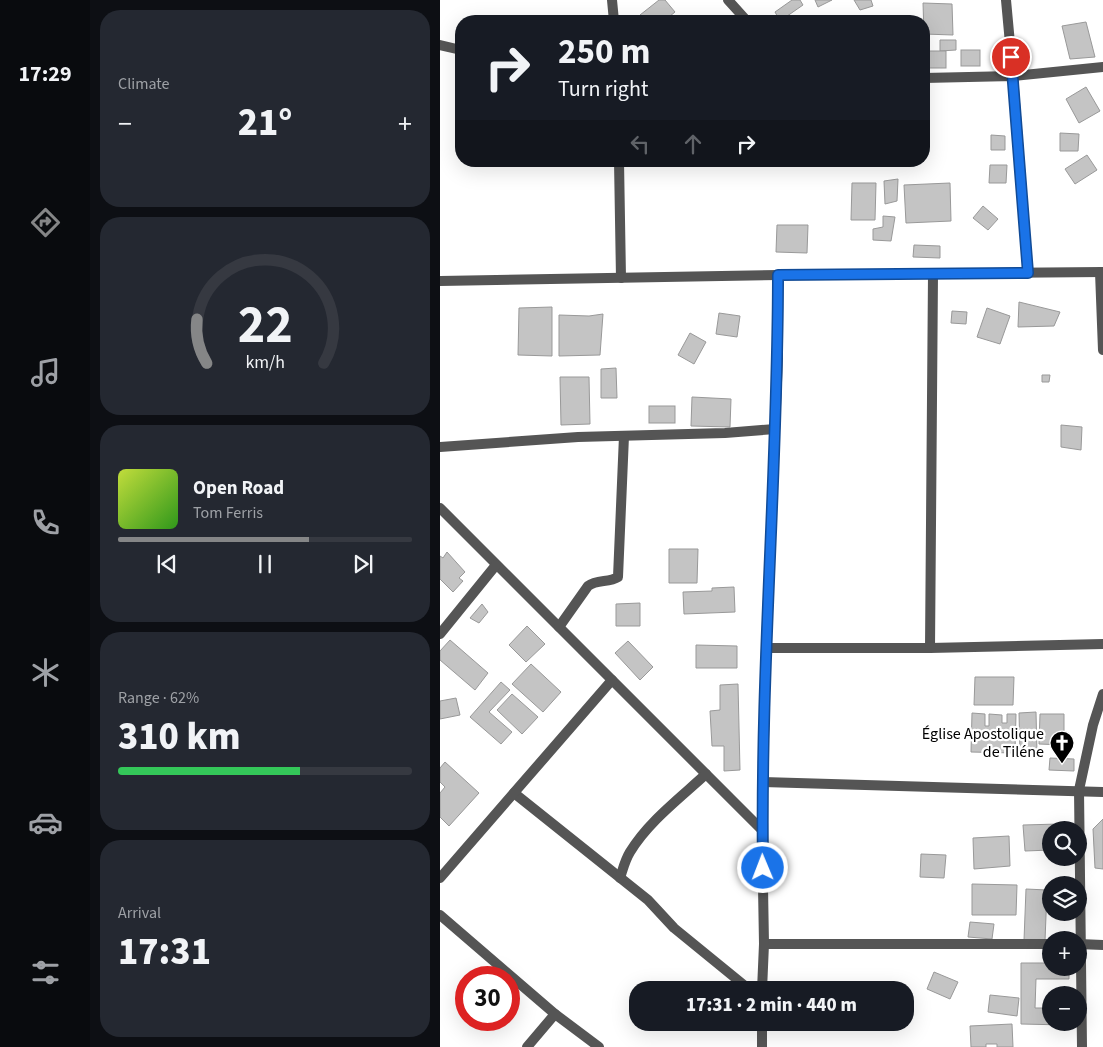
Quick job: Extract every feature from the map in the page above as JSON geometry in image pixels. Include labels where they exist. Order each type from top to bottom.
[{"type":"street","points":[[612,0],[613,15]]},
{"type":"street","points":[[728,0],[742,15]]},
{"type":"street","points":[[1006,0],[1028,273]]},
{"type":"street","points":[[440,46],[455,49]]},
{"type":"street","points":[[930,78],[1013,76],[1103,67]]},
{"type":"street","points":[[619,167],[621,278]]},
{"type":"street","points":[[440,281],[1101,272],[1103,350]]},
{"type":"street","points":[[930,648],[932,274]]},
{"type":"street","points":[[762,981],[763,782],[766,648],[778,358],[778,275]]},
{"type":"street","points":[[440,447],[568,438],[725,433],[775,428]]},
{"type":"street","points":[[559,627],[588,586],[596,582],[614,580],[618,577],[624,436]]},
{"type":"street","points":[[440,508],[762,830]]},
{"type":"street","points":[[440,634],[496,565]]},
{"type":"street","points":[[766,648],[930,648],[1103,644]]},
{"type":"street","points":[[440,878],[612,680]]},
{"type":"street","points":[[1080,931],[1079,790],[1093,725],[1103,694]]},
{"type":"street","points":[[620,878],[629,854],[637,842],[665,811],[706,774]]},
{"type":"street","points":[[763,782],[1103,792]]},
{"type":"street","points":[[514,793],[648,900],[674,928],[739,981]]},
{"type":"street","points":[[440,915],[555,1014],[599,1047]]},
{"type":"street","points":[[764,944],[1042,944]]},
{"type":"street","points":[[1087,944],[1103,945]]},
{"type":"street","points":[[1081,976],[1082,1047]]},
{"type":"street","points":[[527,1047],[555,1014]]},
{"type":"street","points":[[762,1031],[762,1047]]},
{"type":"building","points":[[659,0],[665,0],[675,12],[671,15],[640,15]]},
{"type":"building","points":[[792,0],[800,0],[803,5],[789,15],[777,15],[775,12]]},
{"type":"building","points":[[815,0],[832,0],[818,7]]},
{"type":"building","points":[[854,0],[871,0],[873,6],[860,10]]},
{"type":"building","points":[[923,3],[952,4],[953,35],[930,34],[930,15],[923,15]]},
{"type":"building","points":[[1086,22],[1095,57],[1070,59],[1062,26]]},
{"type":"building","points":[[940,40],[956,40],[956,50],[940,51]]},
{"type":"building","points":[[961,50],[980,50],[980,66],[961,66]]},
{"type":"building","points":[[930,51],[946,51],[946,68],[930,68]]},
{"type":"building","points":[[1086,87],[1100,111],[1079,123],[1066,99]]},
{"type":"building","points":[[1060,133],[1079,134],[1078,151],[1060,151]]},
{"type":"building","points":[[991,135],[1005,136],[1005,150],[991,150]]},
{"type":"building","points":[[1087,155],[1097,170],[1075,184],[1065,169]]},
{"type":"building","points":[[990,165],[1007,165],[1006,183],[989,183]]},
{"type":"building","points":[[898,179],[897,201],[885,204],[884,181]]},
{"type":"building","points":[[852,183],[876,183],[875,220],[851,220]]},
{"type":"building","points":[[950,183],[951,221],[906,223],[904,185]]},
{"type":"building","points":[[983,206],[998,219],[988,230],[973,218]]},
{"type":"building","points":[[883,216],[895,217],[891,241],[873,240],[873,229],[883,227]]},
{"type":"building","points":[[777,225],[808,225],[807,253],[776,252]]},
{"type":"building","points":[[914,245],[940,246],[940,258],[913,257]]},
{"type":"building","points":[[1019,302],[1060,312],[1054,326],[1018,327]]},
{"type":"building","points":[[552,307],[552,356],[518,355],[519,308]]},
{"type":"building","points":[[987,308],[1010,316],[1000,344],[977,337]]},
{"type":"building","points":[[952,311],[967,312],[966,324],[951,323]]},
{"type":"building","points":[[719,313],[740,316],[737,337],[716,334]]},
{"type":"building","points":[[603,314],[600,355],[559,356],[559,315],[589,316]]},
{"type":"building","points":[[690,333],[706,342],[694,364],[678,355]]},
{"type":"building","points":[[616,368],[617,398],[601,398],[601,369]]},
{"type":"building","points":[[1042,375],[1050,375],[1049,382],[1042,382]]},
{"type":"building","points":[[560,377],[589,377],[590,424],[561,425]]},
{"type":"building","points":[[692,397],[731,399],[730,427],[691,426]]},
{"type":"building","points":[[649,406],[675,406],[675,423],[649,423]]},
{"type":"building","points":[[1061,425],[1082,427],[1081,450],[1061,447]]},
{"type":"building","points":[[669,549],[698,549],[697,583],[669,583]]},
{"type":"building","points":[[447,552],[465,572],[459,578],[463,581],[453,592],[440,579],[440,556],[443,558]]},
{"type":"building","points":[[734,587],[735,612],[684,614],[683,592],[712,591],[712,588]]},
{"type":"building","points":[[640,603],[640,626],[616,626],[616,604]]},
{"type":"building","points":[[482,604],[488,612],[479,623],[470,618]]},
{"type":"building","points":[[527,626],[545,644],[526,662],[509,645]]},
{"type":"building","points":[[450,640],[488,673],[475,690],[440,660],[440,651]]},
{"type":"building","points":[[628,641],[653,667],[640,680],[615,653]]},
{"type":"building","points":[[696,645],[737,646],[737,668],[696,668]]},
{"type":"building","points":[[531,664],[561,692],[543,712],[512,684]]},
{"type":"building","points":[[975,677],[1014,677],[1013,705],[974,705]]},
{"type":"building","points":[[501,682],[510,690],[489,712],[512,732],[501,744],[470,717]]},
{"type":"building","points":[[738,684],[740,770],[724,771],[724,746],[712,746],[710,711],[720,710],[720,685]]},
{"type":"building","points":[[512,694],[538,717],[522,734],[497,710]]},
{"type":"building","points":[[456,698],[460,715],[440,719],[440,701]]},
{"type":"building","points":[[1036,712],[1037,753],[1020,753],[1019,713]]},
{"type":"building","points":[[972,713],[985,714],[985,726],[989,726],[989,714],[1002,715],[1002,723],[1007,723],[1007,714],[1016,714],[1015,753],[971,752]]},
{"type":"building","points":[[1040,714],[1064,714],[1064,745],[1039,744]]},
{"type":"building","points":[[1050,758],[1074,759],[1074,771],[1049,770]]},
{"type":"building","points":[[445,762],[479,793],[449,826],[440,817],[440,793],[445,787],[440,782],[440,768]]},
{"type":"building","points":[[1103,819],[1103,869],[1095,868],[1093,829]]},
{"type":"building","points":[[1042,824],[1042,850],[1025,851],[1023,825]]},
{"type":"building","points":[[1009,836],[1010,866],[974,869],[973,838]]},
{"type":"building","points":[[921,854],[946,855],[944,878],[920,877]]},
{"type":"building","points":[[972,884],[1017,885],[1016,915],[972,915]]},
{"type":"building","points":[[1026,889],[1042,890],[1042,921],[1046,921],[1045,931],[1042,931],[1042,941],[1024,940]]},
{"type":"building","points":[[970,922],[994,924],[992,939],[968,937]]},
{"type":"building","points":[[1021,963],[1042,963],[1042,976],[1069,976],[1069,979],[1036,979],[1035,1008],[1042,1008],[1042,1024],[1021,1024]]},
{"type":"building","points":[[934,972],[958,982],[950,999],[927,989]]},
{"type":"building","points":[[990,995],[1019,998],[1017,1016],[988,1012]]},
{"type":"building","points":[[1012,1024],[1013,1047],[997,1047],[997,1044],[986,1044],[986,1047],[971,1047],[970,1026]]},
{"type":"place","name":"Église Apostolique de Tiléne","points":[[1062,764]]},
{"type":"route","points":[[763,868],[762,830],[766,648],[778,358],[778,275],[1028,273],[1011,57]]}]
